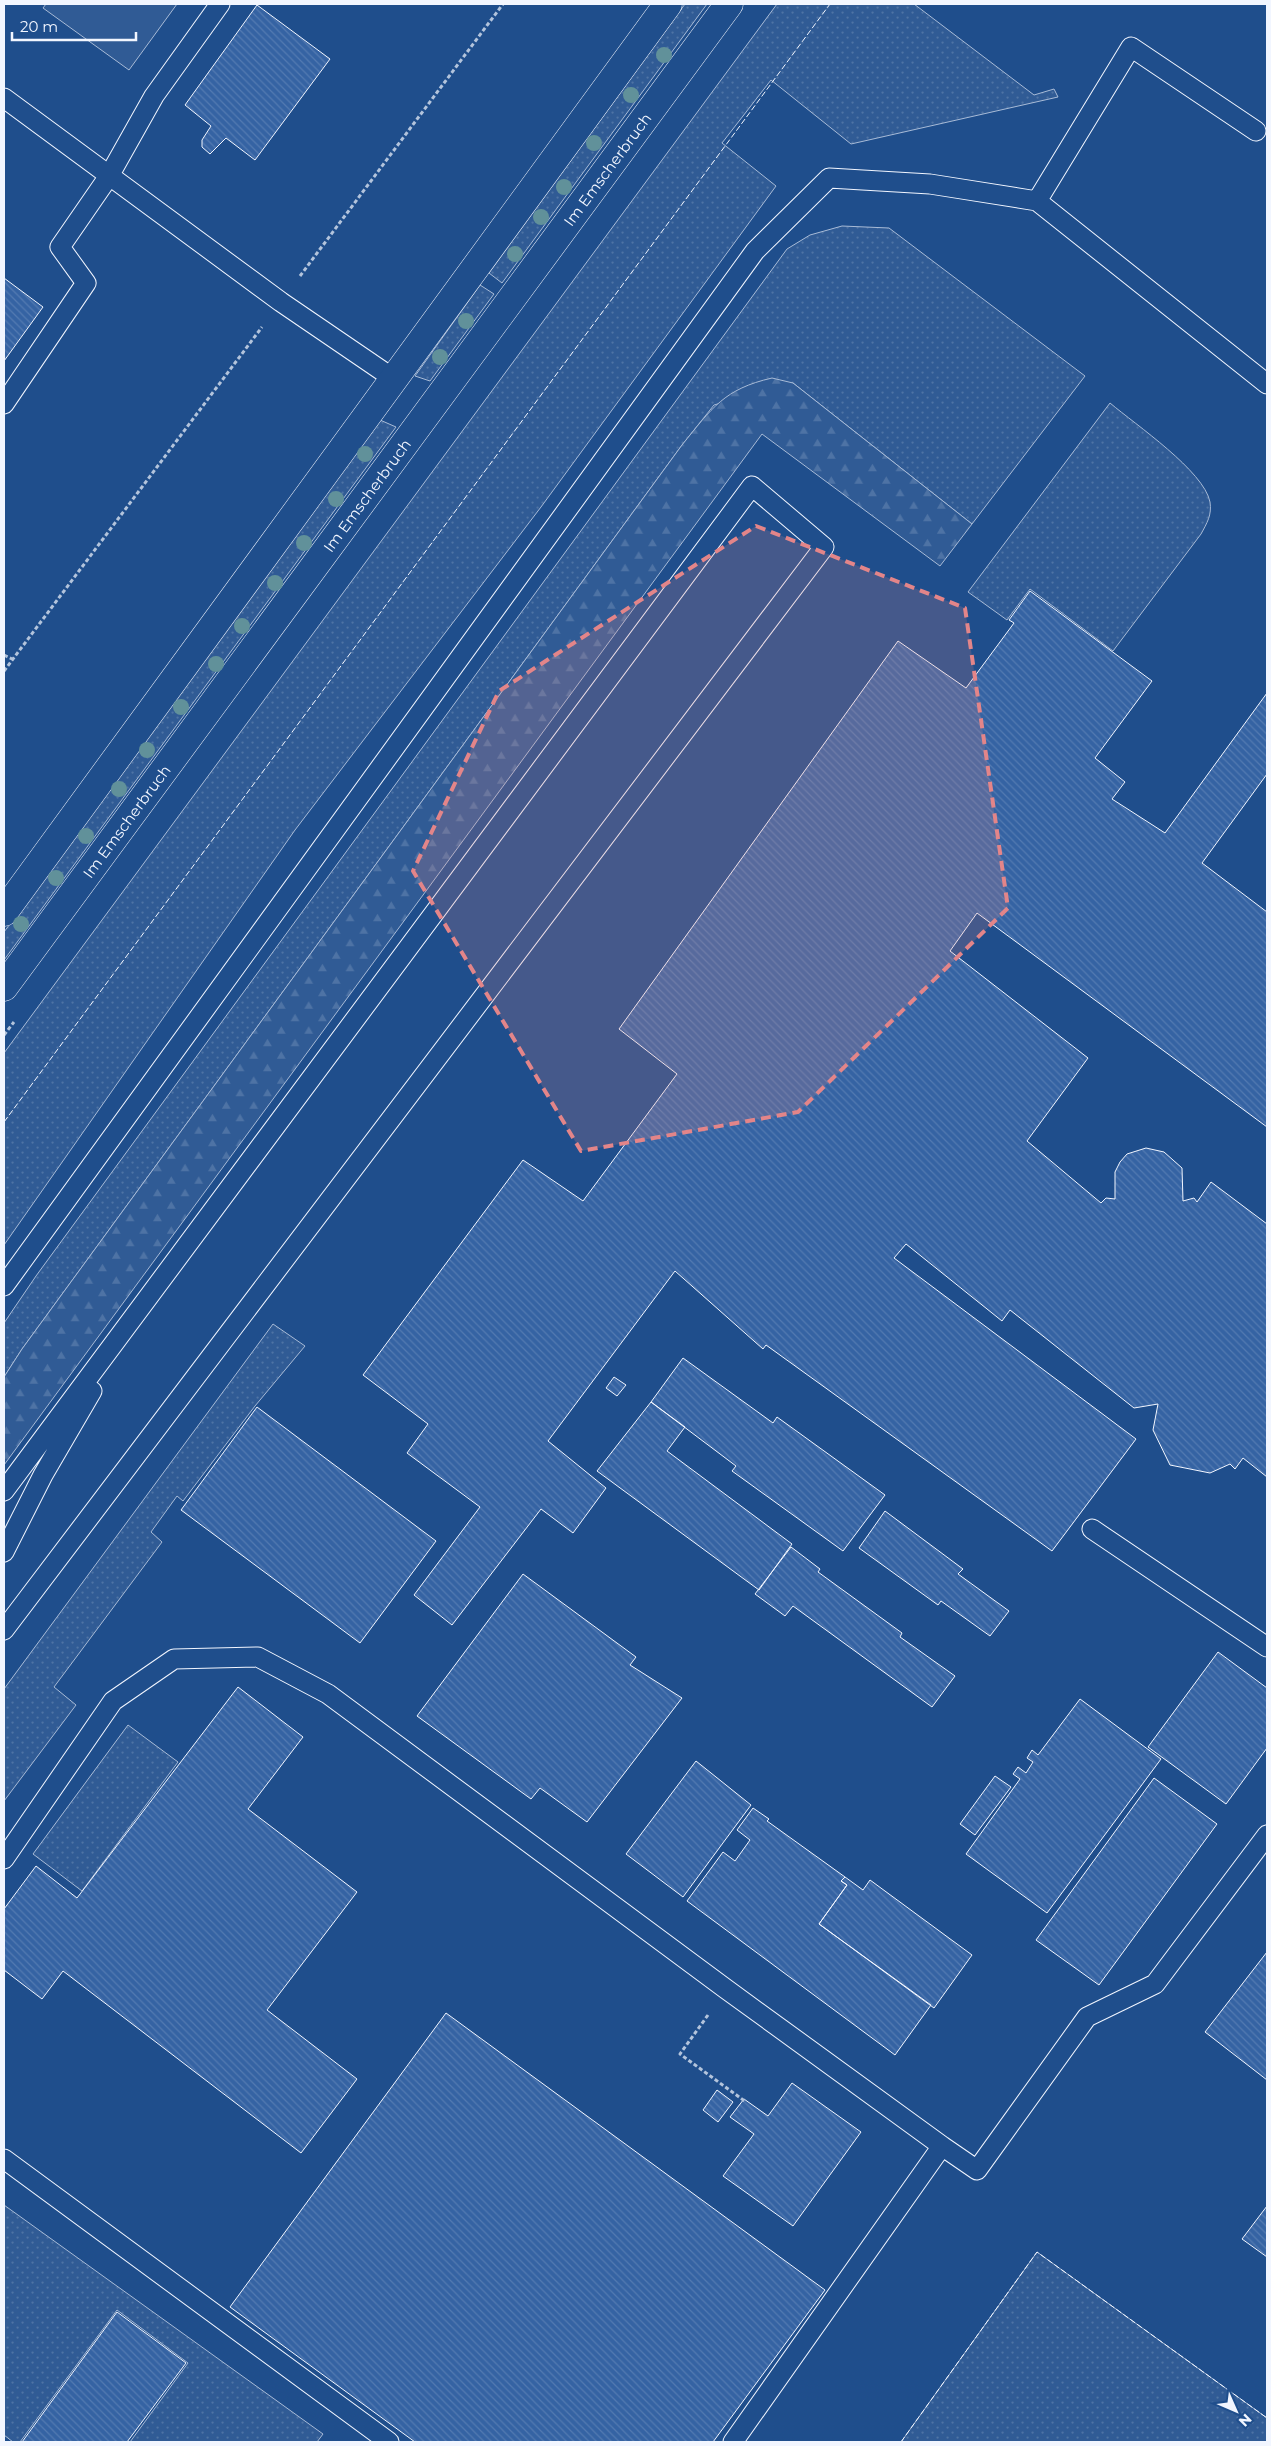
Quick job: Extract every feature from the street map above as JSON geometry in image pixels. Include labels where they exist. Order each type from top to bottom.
[{"type":"main road","points":[[4,912],[668,4]]},
{"type":"main road","name":"Im Emscherbruch","points":[[4,988],[729,4]]},
{"type":"lane","points":[[4,404],[86,283],[60,247],[109,176],[154,96],[220,4]]},
{"type":"lane","points":[[1037,201],[1131,48],[1256,131]]},
{"type":"lane","points":[[4,98],[281,302],[394,379]]},
{"type":"lane","points":[[4,1286],[755,252],[829,178],[930,184],[1037,201],[1267,384]]},
{"type":"lane","points":[[4,1491],[140,1311],[752,486],[824,547],[4,1630]]},
{"type":"lane","points":[[4,1552],[43,1475],[140,1311]]},
{"type":"lane","points":[[1092,1529],[1267,1647]]},
{"type":"lane","points":[[4,1859],[113,1702],[174,1659],[258,1657],[328,1694],[726,1990],[977,2170],[1087,2017],[1155,1984],[1267,1835]]},
{"type":"lane","points":[[733,2442],[942,2146]]},
{"type":"lane","points":[[4,2158],[389,2442]]},
{"type":"path","points":[[4,670],[502,4]]},
{"type":"path","points":[[4,655],[12,658]]},
{"type":"path","points":[[726,1990],[680,2054],[746,2102]]},
{"type":"highlighted area","points":[[756,526],[965,608],[1008,908],[798,1112],[581,1151],[413,871],[499,691]]},
{"type":"green space","points":[[685,4],[707,4],[502,283],[489,273]]},
{"type":"green space","points":[[777,4],[914,4],[1034,95],[1054,89],[1058,97],[851,144],[771,80],[722,143],[776,186],[541,507],[295,830],[4,1245],[4,1053]]},
{"type":"green space","points":[[842,226],[889,228],[1085,376],[972,524],[793,383],[714,405],[682,445],[22,1349],[4,1377],[4,1323],[36,1276],[787,249],[810,235]]},
{"type":"green space","points":[[480,285],[494,294],[430,381],[415,376]]},
{"type":"green space","points":[[772,378],[793,383],[972,524],[940,566],[762,434],[4,1465],[4,1377],[22,1349],[682,445],[711,410],[730,394]]},
{"type":"green space","points":[[1110,403],[1183,463],[1205,490],[1210,502],[1208,519],[1201,534],[1113,651],[1030,589],[1007,620],[968,592]]},
{"type":"green space","points":[[380,420],[396,427],[4,960],[4,932]]},
{"type":"green space","points":[[273,1324],[305,1346],[255,1406],[183,1501],[177,1496],[151,1532],[162,1542],[54,1687],[76,1705],[4,1801],[4,1689]]},
{"type":"green space","points":[[128,1725],[178,1762],[82,1891],[33,1854]]},
{"type":"green space","points":[[4,2205],[323,2434],[317,2442],[130,2442],[188,2363],[117,2310],[20,2442],[13,2442],[4,2435]]},
{"type":"green space","points":[[1037,2252],[1267,2418],[1267,2442],[901,2442]]},
{"type":"shaded area","points":[[46,4],[177,4],[129,70],[43,8]]},
{"type":"building","points":[[257,5],[330,59],[255,160],[226,138],[210,154],[202,147],[202,140],[211,126],[185,105]]},
{"type":"building","points":[[4,278],[43,307],[4,361]]},
{"type":"building","points":[[1030,591],[1152,681],[1095,758],[1125,782],[1112,799],[1165,833],[1267,693],[1267,774],[1202,863],[1267,912],[1267,1127],[977,913],[950,951],[1088,1058],[1027,1141],[1101,1203],[1106,1198],[1115,1199],[1115,1172],[1120,1162],[1127,1154],[1146,1148],[1164,1152],[1182,1168],[1183,1201],[1194,1198],[1197,1202],[1211,1182],[1267,1224],[1267,1477],[1243,1458],[1235,1469],[1230,1464],[1210,1473],[1170,1465],[1153,1430],[1158,1404],[1134,1408],[1010,1310],[1002,1321],[906,1244],[894,1258],[1136,1439],[1052,1551],[766,1345],[763,1349],[675,1271],[548,1441],[606,1488],[573,1533],[541,1509],[452,1625],[414,1595],[480,1507],[407,1453],[428,1424],[363,1375],[523,1160],[583,1201],[677,1074],[619,1029],[898,641],[966,688],[1014,623],[1009,620]]},
{"type":"building","points":[[683,1358],[773,1423],[777,1417],[885,1495],[843,1551],[732,1471],[736,1466],[651,1402]]},
{"type":"building","points":[[614,1377],[626,1385],[617,1396],[606,1388]]},
{"type":"building","points":[[651,1402],[685,1427],[667,1451],[792,1544],[759,1590],[597,1471]]},
{"type":"building","points":[[257,1407],[436,1541],[360,1643],[181,1510]]},
{"type":"building","points":[[885,1511],[963,1569],[958,1574],[1009,1611],[990,1636],[941,1601],[938,1605],[859,1548]]},
{"type":"building","points":[[791,1547],[820,1569],[818,1572],[902,1633],[900,1637],[955,1676],[932,1707],[793,1606],[785,1616],[755,1594]]},
{"type":"building","points":[[523,1574],[636,1657],[630,1665],[682,1698],[587,1822],[540,1788],[531,1799],[417,1716]]},
{"type":"building","points":[[1218,1652],[1267,1688],[1267,1748],[1226,1804],[1148,1747]]},
{"type":"building","points":[[238,1687],[303,1737],[248,1809],[357,1892],[267,2010],[357,2079],[301,2153],[63,1971],[42,1999],[4,1970],[4,1909],[36,1866],[77,1898]]},
{"type":"building","points":[[1080,1699],[1161,1759],[1047,1913],[966,1854],[1020,1779],[1013,1774],[1018,1767],[1026,1773],[1033,1762],[1027,1758],[1032,1750],[1038,1755]]},
{"type":"building","points":[[696,1761],[751,1805],[683,1897],[626,1854]]},
{"type":"building","points":[[995,1776],[1011,1787],[975,1835],[960,1824]]},
{"type":"building","points":[[1154,1778],[1217,1824],[1099,1985],[1036,1940]]},
{"type":"building","points":[[753,1808],[769,1819],[767,1821],[845,1877],[841,1881],[847,1885],[819,1924],[931,2005],[895,2055],[687,1901],[723,1852],[735,1861],[750,1840],[737,1830]]},
{"type":"building","points":[[845,1877],[863,1890],[870,1880],[972,1955],[934,2008],[819,1924],[847,1885],[841,1881]]},
{"type":"building","points":[[1267,1952],[1267,2080],[1205,2032]]},
{"type":"building","points":[[446,2013],[825,2290],[713,2442],[415,2442],[230,2307]]},
{"type":"building","points":[[792,2083],[861,2132],[793,2226],[723,2176],[754,2134],[730,2117],[744,2099],[768,2116]]},
{"type":"building","points":[[717,2090],[733,2102],[718,2122],[703,2110]]},
{"type":"building","points":[[1267,2206],[1267,2257],[1242,2239]]},
{"type":"building","points":[[117,2312],[186,2363],[127,2442],[22,2442]]},
{"type":"fence","points":[[4,1122],[830,4]]},
{"type":"fence","points":[[901,2442],[1037,2252],[1267,2418]]}]
